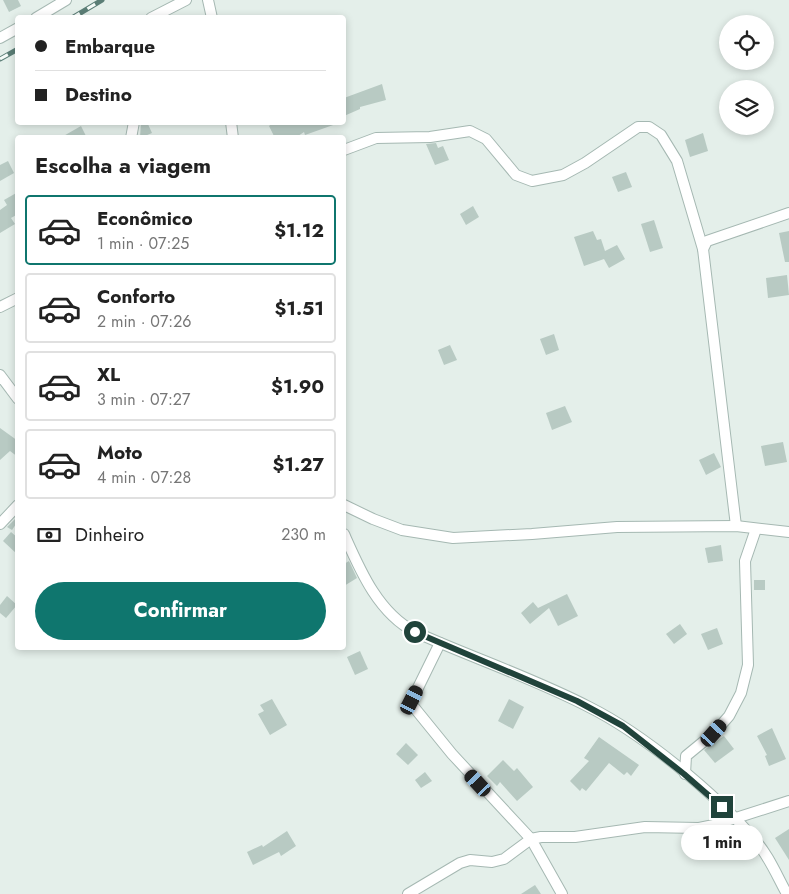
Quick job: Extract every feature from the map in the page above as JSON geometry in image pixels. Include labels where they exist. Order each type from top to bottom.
[{"type":"street","points":[[41,15],[66,0]]},
{"type":"street","points":[[157,15],[186,0]]},
{"type":"street","points":[[208,0],[211,15]]},
{"type":"street","points":[[0,38],[15,30]]},
{"type":"street","points":[[346,149],[376,138],[430,137],[470,131],[486,139],[516,175],[532,181],[563,175],[585,163],[638,127],[650,127],[661,135],[677,160],[703,249],[736,526]]},
{"type":"street","points":[[703,249],[707,241],[789,213]]},
{"type":"street","points":[[0,307],[15,300]]},
{"type":"street","points":[[0,375],[15,395]]},
{"type":"street","points":[[346,506],[402,530],[453,538],[617,527],[736,526],[789,532]]},
{"type":"street","points":[[0,524],[15,507]]},
{"type":"street","points":[[684,774],[686,756],[714,733],[729,716],[741,693],[748,665],[746,561],[756,529]]},
{"type":"street","points":[[346,538],[368,582],[396,619],[406,627],[589,707],[623,726],[684,774],[735,818],[755,840],[787,894]]},
{"type":"street","points":[[440,643],[412,700],[412,706],[452,754],[531,839],[562,894]]},
{"type":"street","points":[[408,894],[460,863],[470,860],[492,862],[504,859],[531,839],[541,837],[575,837],[645,827],[699,828],[789,801]]},
{"type":"building","points":[[3,0],[18,0],[21,6],[9,12]]},
{"type":"building","points":[[382,84],[386,100],[360,107],[360,109],[346,115],[346,97]]},
{"type":"building","points":[[141,125],[148,125],[152,133],[140,135]]},
{"type":"building","points":[[333,125],[305,135],[304,132],[300,135],[274,135],[269,126]]},
{"type":"building","points":[[81,126],[86,135],[65,135]]},
{"type":"building","points":[[703,133],[708,151],[690,157],[685,140]]},
{"type":"building","points":[[436,143],[438,148],[443,146],[449,160],[435,165],[426,144]]},
{"type":"building","points":[[8,161],[14,173],[0,181],[0,165]]},
{"type":"building","points":[[626,172],[632,187],[618,192],[612,177]]},
{"type":"building","points":[[15,194],[15,216],[11,218],[15,224],[0,233],[0,210],[7,205],[4,200]]},
{"type":"building","points":[[473,206],[479,217],[466,225],[460,214]]},
{"type":"building","points":[[654,220],[663,248],[650,252],[641,224]]},
{"type":"building","points":[[593,231],[597,240],[601,239],[605,251],[617,245],[625,259],[609,268],[604,259],[584,266],[574,237]]},
{"type":"building","points":[[789,231],[789,262],[785,262],[779,233]]},
{"type":"building","points":[[787,275],[789,295],[768,298],[766,278]]},
{"type":"building","points":[[554,334],[559,350],[546,355],[540,339]]},
{"type":"building","points":[[450,345],[457,360],[444,365],[438,350]]},
{"type":"building","points":[[565,406],[572,422],[552,430],[546,413]]},
{"type":"building","points":[[0,428],[15,439],[15,455],[10,451],[0,460]]},
{"type":"building","points":[[783,442],[787,462],[765,466],[761,446]]},
{"type":"building","points":[[714,453],[721,467],[706,475],[699,460]]},
{"type":"building","points":[[15,519],[15,526],[12,530],[7,527]]},
{"type":"building","points":[[11,532],[15,535],[15,552],[3,541]]},
{"type":"building","points":[[721,545],[723,561],[708,563],[705,548]]},
{"type":"building","points":[[349,561],[357,578],[346,585],[346,563]]},
{"type":"building","points":[[754,580],[765,580],[765,590],[754,590]]},
{"type":"building","points":[[567,594],[578,616],[558,626],[549,608],[530,624],[521,613],[533,602],[538,608]]},
{"type":"building","points":[[7,596],[15,603],[15,607],[6,618],[0,613],[0,605]]},
{"type":"building","points":[[680,624],[687,634],[674,644],[666,634]]},
{"type":"building","points":[[717,628],[723,644],[708,650],[701,634]]},
{"type":"building","points":[[360,651],[368,669],[355,675],[347,657]]},
{"type":"building","points":[[272,699],[287,725],[270,735],[258,714],[264,711],[260,705]]},
{"type":"building","points":[[509,699],[524,707],[513,729],[498,721]]},
{"type":"building","points":[[772,728],[786,759],[769,766],[765,756],[767,755],[757,736]]},
{"type":"building","points":[[724,736],[734,749],[715,763],[704,750]]},
{"type":"building","points":[[599,737],[639,765],[631,776],[627,772],[624,775],[609,763],[586,791],[582,788],[580,791],[570,781],[589,761],[584,758]]},
{"type":"building","points":[[406,743],[418,755],[408,765],[396,754]]},
{"type":"building","points":[[503,760],[514,771],[517,768],[533,787],[517,801],[500,782],[497,786],[487,776]]},
{"type":"building","points":[[425,772],[432,781],[421,788],[415,780]]},
{"type":"building","points":[[789,829],[789,860],[775,838]]},
{"type":"building","points":[[287,831],[296,846],[281,856],[279,852],[253,865],[247,852],[262,845],[263,847]]},
{"type":"building","points":[[535,885],[541,894],[521,894]]},
{"type":"railway","points":[[77,15],[102,0]]},
{"type":"railway","points":[[0,59],[15,51]]},
{"type":"route","points":[[415,632],[577,701],[623,726],[722,807]]}]
